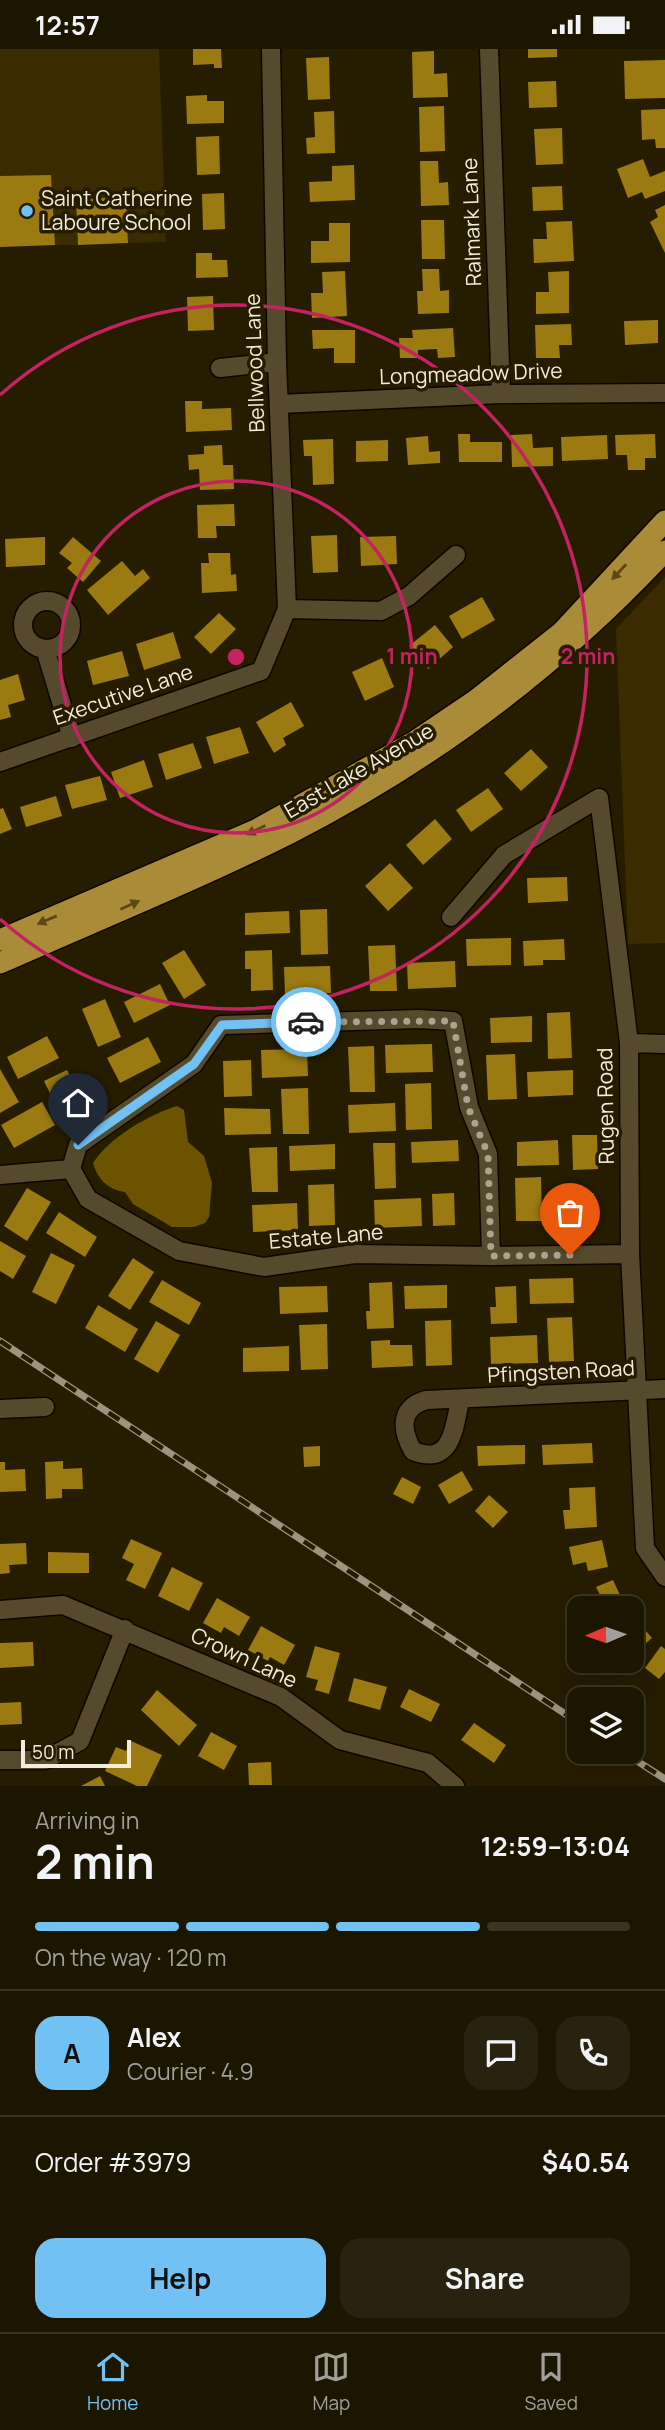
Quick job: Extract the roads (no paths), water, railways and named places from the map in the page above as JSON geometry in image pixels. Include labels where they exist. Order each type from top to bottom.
[{"type":"main road","name":"East Lake Avenue","points":[[0,940],[256,830],[414,742],[476,700],[562,632],[665,521]]},
{"type":"main road","name":"East Lake Avenue","points":[[0,963],[290,833],[437,747],[554,661],[665,551]]},
{"type":"street","name":"Bellwood Lane","points":[[261,671],[287,609],[277,362],[271,49]]},
{"type":"street","name":"Ralmark Lane","points":[[489,49],[500,394]]},
{"type":"street","points":[[219,367],[277,362]]},
{"type":"street","name":"Longmeadow Drive","points":[[279,404],[500,394],[665,393]]},
{"type":"street","points":[[287,609],[381,611],[409,596],[456,555]]},
{"type":"street","points":[[44,649],[72,738]]},
{"type":"street","name":"Executive Lane","points":[[0,762],[261,671]]},
{"type":"street","name":"Rugen Road","points":[[451,917],[504,855],[599,798],[629,1043],[631,1254],[645,1548],[665,1577]]},
{"type":"street","points":[[0,1173],[71,1169],[78,1145],[194,1064],[222,1025],[453,1021],[468,1107],[488,1154],[491,1256]]},
{"type":"street","points":[[629,1043],[665,1044]]},
{"type":"street","name":"Estate Lane","points":[[71,1169],[88,1199],[179,1251],[264,1267],[355,1254],[631,1254]]},
{"type":"street","name":"Pfingsten Road","points":[[460,1400],[665,1389]]},
{"type":"street","points":[[0,1409],[45,1407]]},
{"type":"street","name":"Crown Lane","points":[[0,1610],[63,1605],[281,1697],[340,1740],[428,1763],[455,1786]]},
{"type":"street","points":[[0,1760],[45,1760],[80,1741],[125,1629]]},
{"type":"railway","points":[[0,1341],[567,1715]]},
{"type":"railway","points":[[642,1764],[665,1779]]},
{"type":"place","name":"Saint Catherine Laboure School","points":[[27,211]]}]
